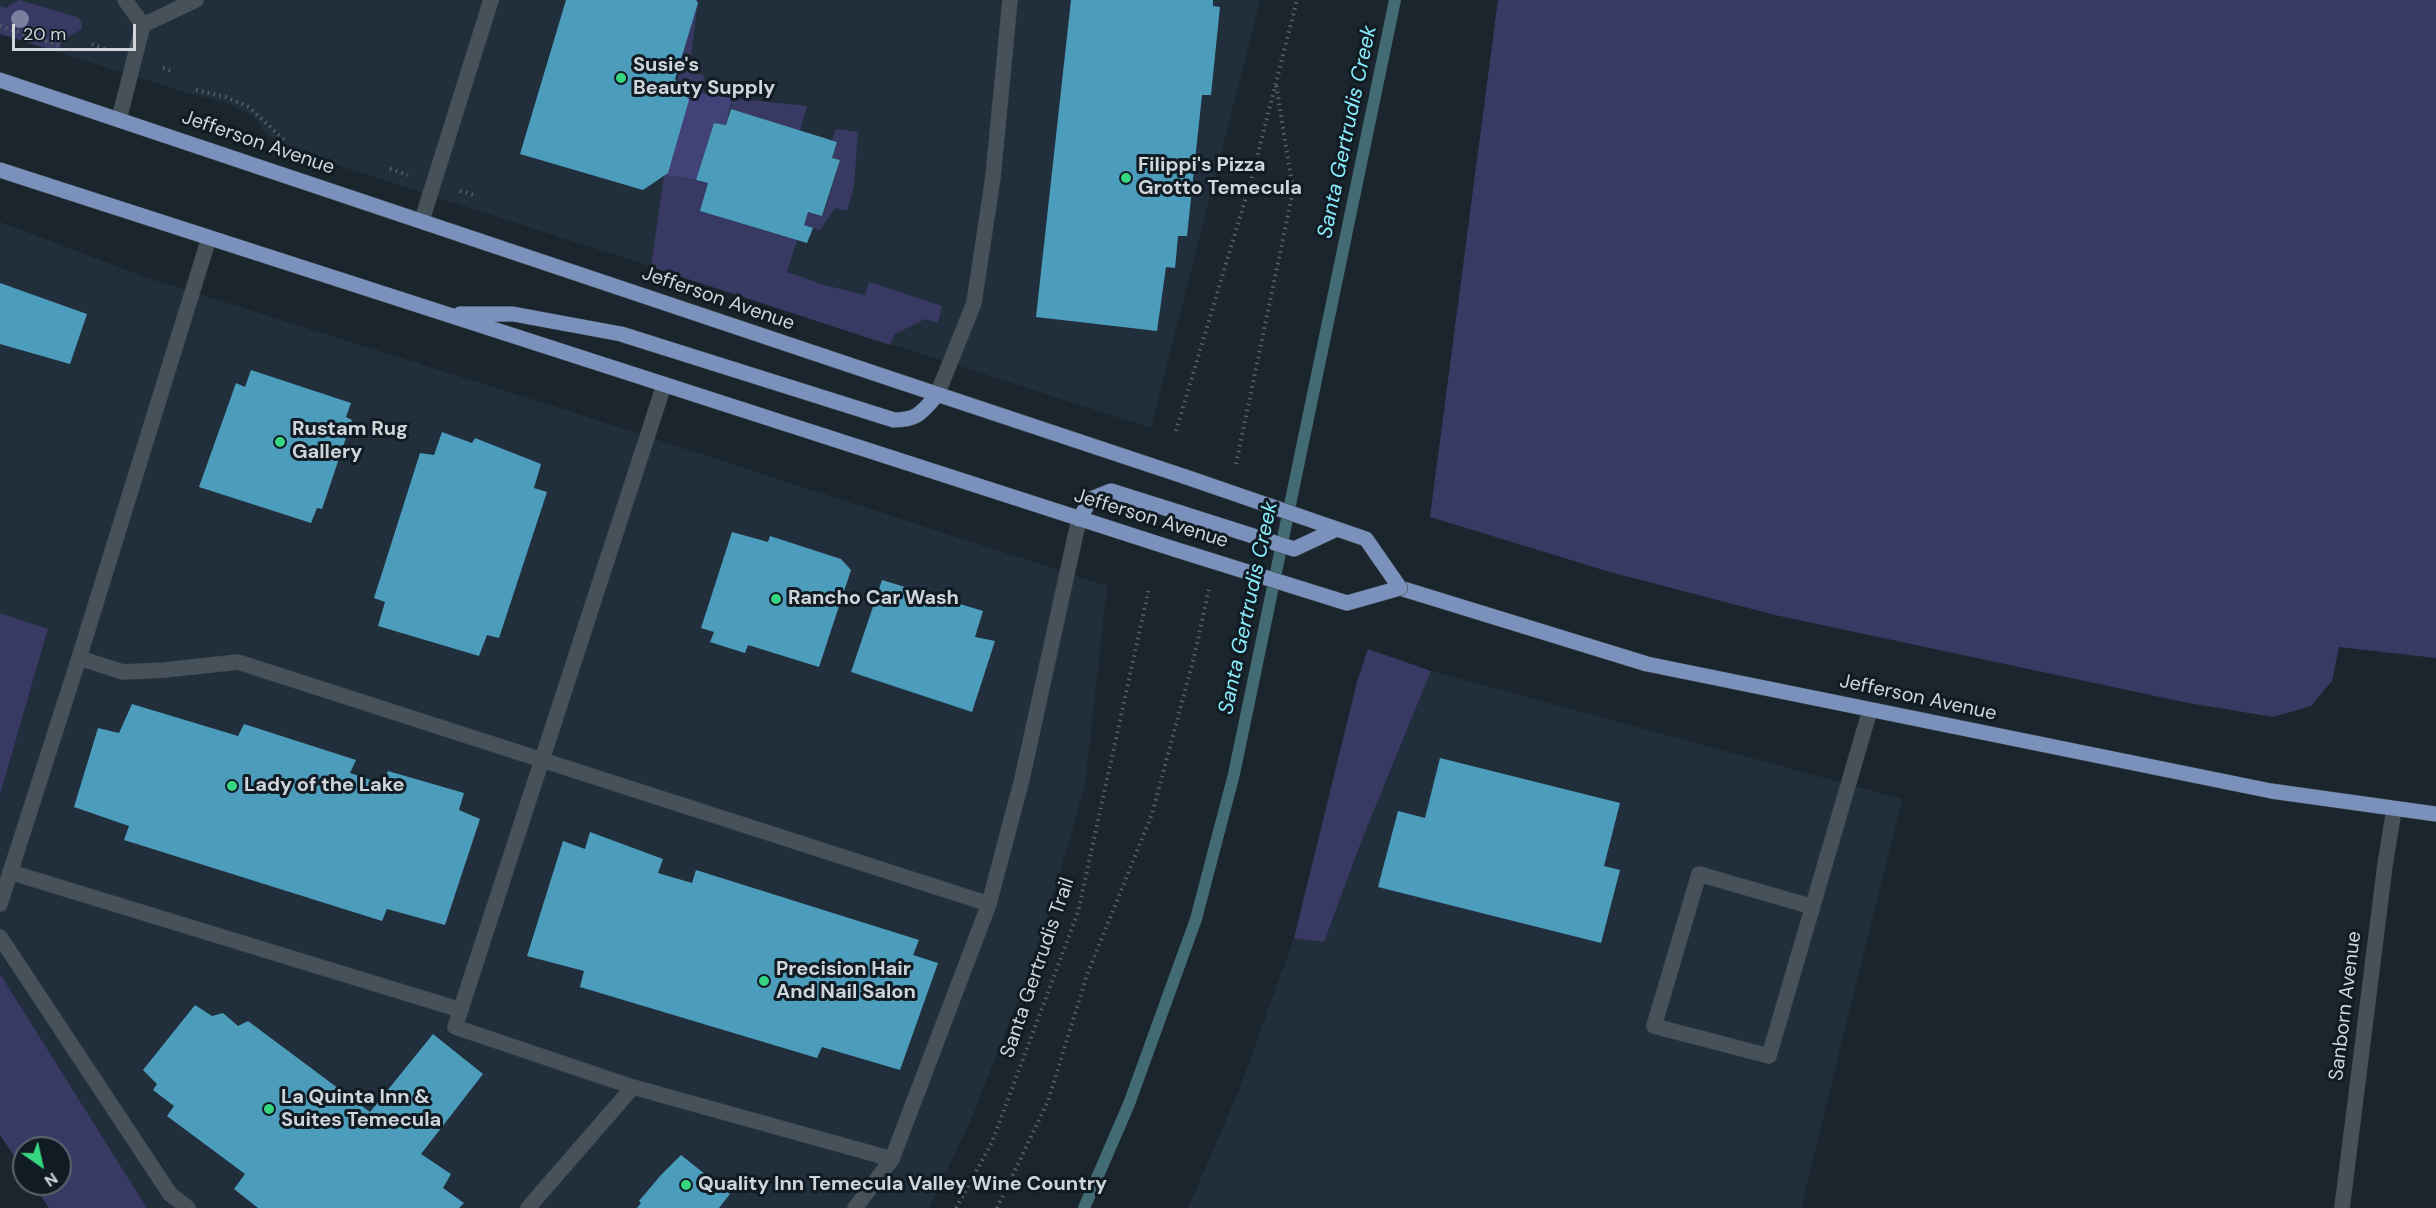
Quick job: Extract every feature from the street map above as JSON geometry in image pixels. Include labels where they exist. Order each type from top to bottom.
[{"type":"main road","name":"Jefferson Avenue","points":[[0,80],[1366,538],[1400,588]]},
{"type":"main road","name":"Jefferson Avenue","points":[[0,170],[1079,519],[1347,603],[1400,588],[1647,664],[2271,792],[2436,814]]},
{"type":"main road","points":[[445,314],[513,314],[621,334],[894,420],[907,420],[920,415],[937,395]]},
{"type":"main road","points":[[1079,519],[1090,499],[1111,490],[1294,549],[1337,529]]},
{"type":"street","points":[[119,119],[142,26],[125,0]]},
{"type":"street","points":[[142,26],[196,0]]},
{"type":"street","points":[[422,220],[491,0]]},
{"type":"street","points":[[937,395],[974,303],[993,177],[1010,0]]},
{"type":"street","points":[[0,904],[209,238]]},
{"type":"street","points":[[664,385],[455,1027],[633,1087],[892,1159]]},
{"type":"street","points":[[855,1208],[892,1159],[989,904],[1022,779],[1079,519]]},
{"type":"street","points":[[79,658],[123,672],[237,662],[989,904]]},
{"type":"street","points":[[1813,907],[1699,874],[1654,1026],[1769,1056],[1813,907],[1870,710]]},
{"type":"street","name":"Sanborn Avenue","points":[[2342,1208],[2394,810]]},
{"type":"street","points":[[10,872],[461,1010]]},
{"type":"street","points":[[0,937],[170,1194],[188,1208]]},
{"type":"street","points":[[528,1208],[633,1087]]},
{"type":"path","points":[[1176,431],[1252,177],[1297,0]]},
{"type":"path","points":[[0,26],[60,46]]},
{"type":"path","points":[[1236,465],[1293,190],[1276,84]]},
{"type":"path","points":[[196,90],[226,97],[249,107],[286,142]]},
{"type":"path","points":[[997,1208],[1048,1101],[1087,975],[1152,814],[1194,657],[1211,578]]},
{"type":"path","name":"Santa Gertrudis Trail","points":[[956,1208],[992,1142],[1078,912],[1149,588]]},
{"type":"shaded area","points":[[0,0],[1260,0],[1151,428],[284,148],[265,132],[253,116],[227,103],[194,95],[0,34]]},
{"type":"shaded area","points":[[19,0],[77,17],[81,21],[82,29],[62,41],[59,52],[0,34],[0,6],[6,8]]},
{"type":"shaded area","points":[[689,0],[698,0],[689,73],[703,75],[705,81],[703,94],[677,89]]},
{"type":"shaded area","points":[[1498,0],[2436,0],[2436,658],[2339,647],[2332,681],[2311,706],[2273,717],[2188,703],[1775,615],[1610,572],[1430,517]]},
{"type":"shaded area","points":[[677,89],[732,98],[726,125],[714,123],[696,180],[664,175]]},
{"type":"shaded area","points":[[732,98],[807,106],[800,131],[731,109]]},
{"type":"shaded area","points":[[836,129],[858,132],[854,186],[847,211],[835,208],[820,230],[804,225],[808,212],[823,216],[840,160],[832,158],[837,142],[832,140]]},
{"type":"shaded area","points":[[664,175],[708,183],[700,211],[797,240],[787,272],[824,285],[865,295],[869,282],[942,306],[938,323],[925,319],[895,334],[890,345],[651,267]]},
{"type":"shaded area","points":[[0,222],[145,277],[572,412],[1107,586],[1085,785],[1039,946],[971,1120],[929,1208],[147,1208],[0,974],[0,795],[48,630],[0,613]]},
{"type":"shaded area","points":[[0,613],[48,629],[0,795]]},
{"type":"shaded area","points":[[1368,649],[1431,671],[1363,837],[1324,942],[1294,938],[1357,682]]},
{"type":"shaded area","points":[[1431,671],[1902,799],[1801,1208],[1188,1208],[1238,1093],[1294,938],[1324,942],[1363,837]]},
{"type":"shaded area","points":[[0,974],[147,1208],[49,1208],[41,1196],[72,1196],[72,1136],[12,1136],[12,1153],[0,1135]]},
{"type":"building","points":[[566,0],[696,0],[698,3],[675,79],[689,100],[668,173],[643,190],[520,154]]},
{"type":"building","points":[[1071,0],[1213,0],[1213,6],[1220,7],[1211,95],[1202,95],[1187,236],[1178,236],[1175,268],[1166,267],[1157,331],[1036,317]]},
{"type":"building","points":[[731,109],[837,142],[832,158],[840,160],[822,216],[808,212],[804,225],[813,228],[807,243],[700,211],[708,183],[696,180],[714,123],[726,125]]},
{"type":"building","points":[[0,283],[87,314],[70,364],[0,344]]},
{"type":"building","name":"Rustam Rug Gallery","points":[[251,370],[351,403],[346,417],[352,420],[322,509],[317,508],[311,523],[199,487],[236,383],[245,387]]},
{"type":"building","points":[[442,432],[472,443],[475,438],[541,464],[534,488],[547,492],[499,638],[487,635],[479,656],[378,626],[385,602],[374,598],[420,453],[434,455]]},
{"type":"building","name":"Rancho Car Wash","points":[[732,532],[768,542],[770,536],[841,559],[851,570],[819,667],[748,645],[745,653],[710,642],[714,632],[701,628]]},
{"type":"building","points":[[882,580],[983,611],[975,637],[995,641],[972,712],[851,672]]},
{"type":"building","points":[[132,704],[238,736],[244,724],[356,760],[350,773],[383,784],[388,771],[464,793],[459,810],[480,819],[445,925],[387,909],[382,921],[124,840],[129,826],[74,807],[98,728],[119,733]]},
{"type":"building","points":[[1440,758],[1620,803],[1604,866],[1620,870],[1601,943],[1378,887],[1398,811],[1425,818]]},
{"type":"building","points":[[590,832],[663,859],[658,873],[692,883],[696,870],[919,940],[913,955],[938,963],[900,1070],[822,1047],[817,1058],[580,987],[584,971],[527,956],[563,841],[585,849]]},
{"type":"building","name":"La Quinta Inn & Suites Temecula","points":[[195,1005],[212,1016],[223,1013],[238,1026],[248,1021],[370,1112],[433,1034],[483,1074],[421,1154],[451,1174],[443,1188],[464,1203],[459,1208],[258,1208],[234,1189],[245,1174],[167,1116],[174,1106],[153,1090],[157,1084],[143,1070]]},
{"type":"building","name":"Quality Inn Temecula Valley Wine Country","points":[[681,1155],[730,1194],[719,1208],[637,1208],[641,1203],[639,1201]]},
{"type":"waterway","name":"Santa Gertrudis Creek","points":[[1084,1208],[1129,1104],[1196,919],[1234,774],[1395,0]]},
{"type":"place","name":"Susie's Beauty Supply","points":[[621,78]]},
{"type":"place","name":"Filippi's Pizza Grotto Temecula","points":[[1126,178]]},
{"type":"place","name":"Rustam Rug Gallery","points":[[280,442]]},
{"type":"place","name":"Rancho Car Wash","points":[[776,599]]},
{"type":"place","name":"Lady of the Lake","points":[[232,786]]},
{"type":"place","name":"Precision Hair And Nail Salon","points":[[764,981]]},
{"type":"place","name":"La Quinta Inn & Suites Temecula","points":[[269,1109]]},
{"type":"place","name":"Quality Inn Temecula Valley Wine Country","points":[[686,1185]]}]
